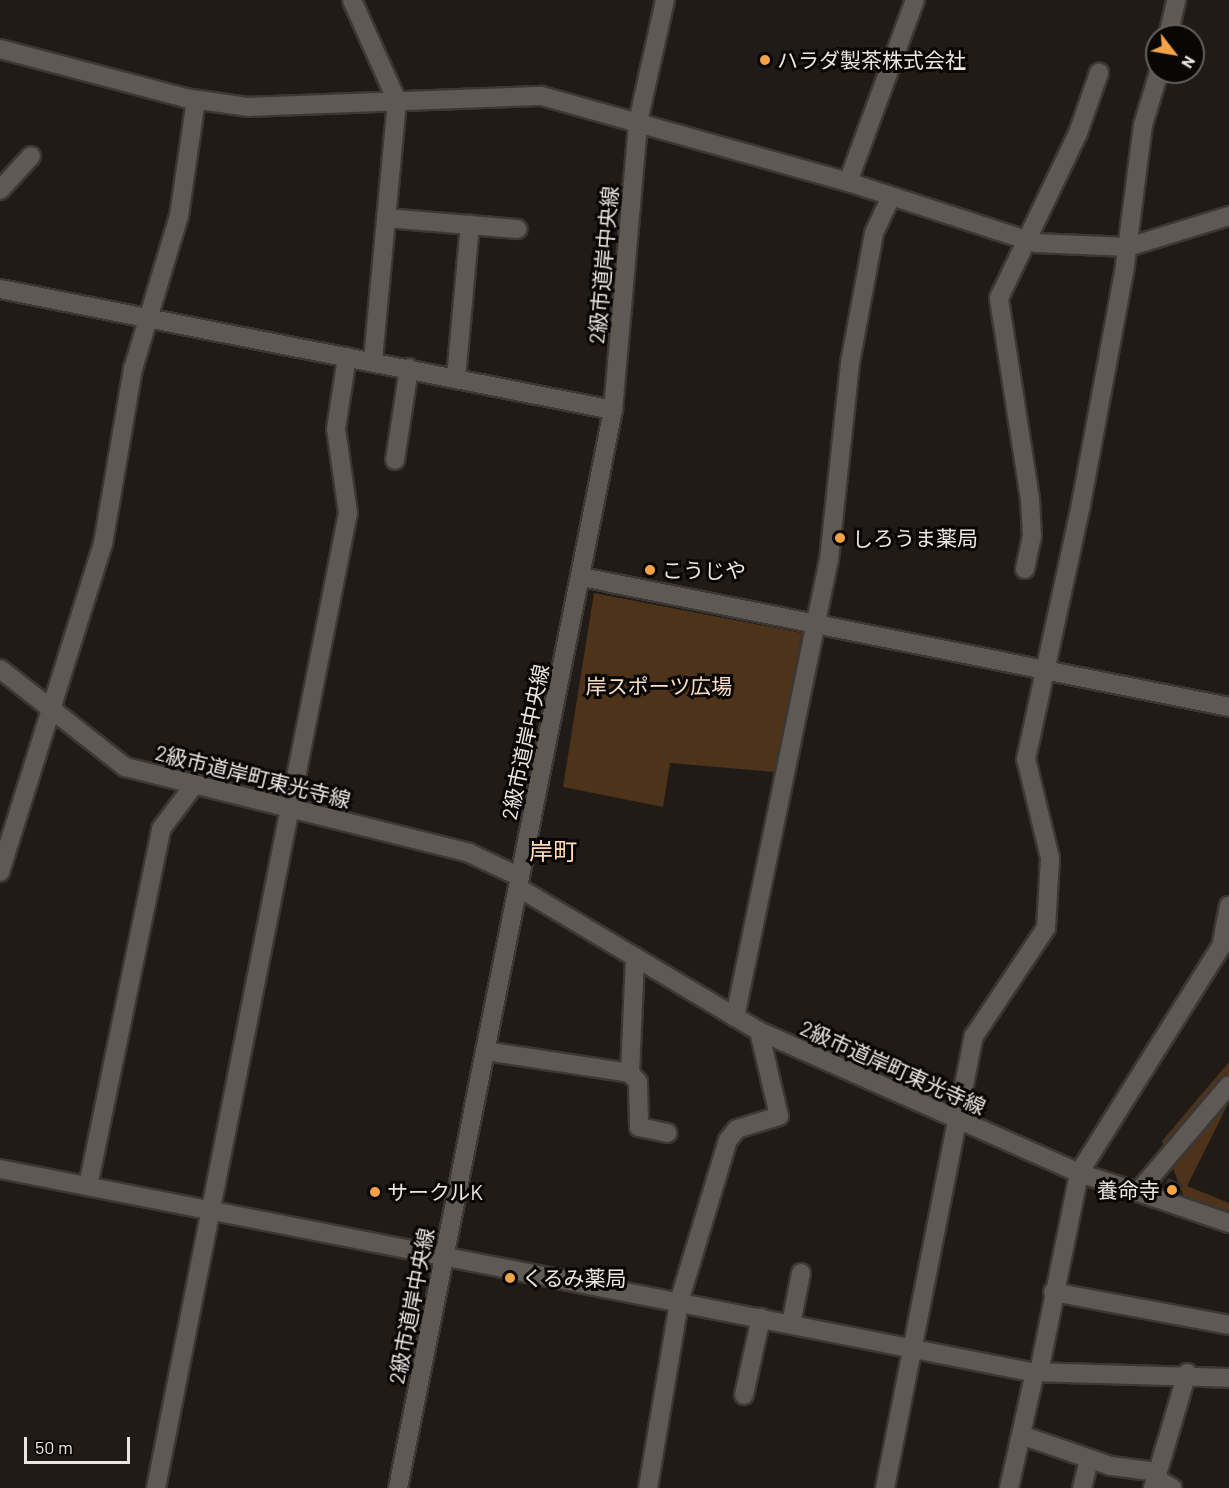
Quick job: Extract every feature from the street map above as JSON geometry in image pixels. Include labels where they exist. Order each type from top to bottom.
[{"type":"street","points":[[352,0],[397,101],[373,361]]},
{"type":"street","name":"2級市道岸中央線","points":[[398,1488],[443,1254],[582,577],[613,410],[638,122],[665,0]]},
{"type":"street","points":[[848,182],[915,0]]},
{"type":"street","points":[[1171,24],[1176,0]]},
{"type":"street","points":[[0,49],[196,99],[249,107],[542,96],[848,182],[1036,243],[1128,247],[1229,216]]},
{"type":"street","points":[[1025,569],[1032,537],[1030,500],[998,310],[1023,238],[1078,133],[1099,73]]},
{"type":"street","points":[[885,1488],[974,1036],[1046,928],[1050,858],[1026,759],[1128,247],[1143,125],[1155,84]]},
{"type":"street","points":[[0,872],[53,714],[103,544],[146,317],[179,216],[196,99]]},
{"type":"street","points":[[0,190],[31,156]]},
{"type":"street","points":[[735,1017],[816,624],[850,363],[874,233],[891,197]]},
{"type":"street","points":[[386,218],[518,229]]},
{"type":"street","points":[[456,378],[470,225]]},
{"type":"street","points":[[0,289],[613,410]]},
{"type":"street","points":[[156,1488],[348,513],[336,429],[347,357]]},
{"type":"street","points":[[395,460],[409,368]]},
{"type":"street","points":[[582,577],[1229,707]]},
{"type":"street","name":"2級市道岸町東光寺線","points":[[0,669],[53,714],[125,767],[289,810],[469,853],[759,1031],[1079,1173],[1229,1223]]},
{"type":"street","points":[[88,1186],[161,829],[194,785]]},
{"type":"street","points":[[1009,1488],[1037,1372],[1079,1173],[1221,947],[1229,906]]},
{"type":"street","points":[[630,1073],[635,957]]},
{"type":"street","points":[[648,1488],[679,1302],[728,1140],[737,1129],[779,1116],[759,1031]]},
{"type":"street","points":[[485,1051],[630,1073],[639,1082],[639,1126],[667,1133]]},
{"type":"street","points":[[1138,1192],[1229,1085]]},
{"type":"street","points":[[0,1169],[1037,1372],[1228,1375]]},
{"type":"street","points":[[791,1324],[801,1273]]},
{"type":"street","points":[[1053,1292],[1229,1326]]},
{"type":"street","points":[[744,1395],[761,1318]]},
{"type":"street","points":[[1155,1480],[1187,1373]]},
{"type":"street","points":[[1021,1435],[1155,1480],[1172,1488]]},
{"type":"street","points":[[1082,1488],[1089,1459]]},
{"type":"green space","name":"岸スポーツ広場","points":[[594,593],[802,633],[775,772],[670,763],[663,807],[563,787]]},
{"type":"green space","points":[[1229,1062],[1229,1102],[1187,1186],[1229,1203],[1229,1218],[1185,1199],[1162,1141]]},
{"type":"building","points":[[1168,1178],[1183,1184],[1179,1194],[1164,1189]]},
{"type":"place","name":"ハラダ製茶株式会社","points":[[765,60]]},
{"type":"place","name":"しろうま薬局","points":[[840,538]]},
{"type":"place","name":"こうじや","points":[[650,570]]},
{"type":"place","name":"養命寺","points":[[1172,1190]]},
{"type":"place","name":"サークルK","points":[[375,1192]]},
{"type":"place","name":"くるみ薬局","points":[[510,1278]]},
{"type":"district","name":"岸町","points":[[553,851]]}]
